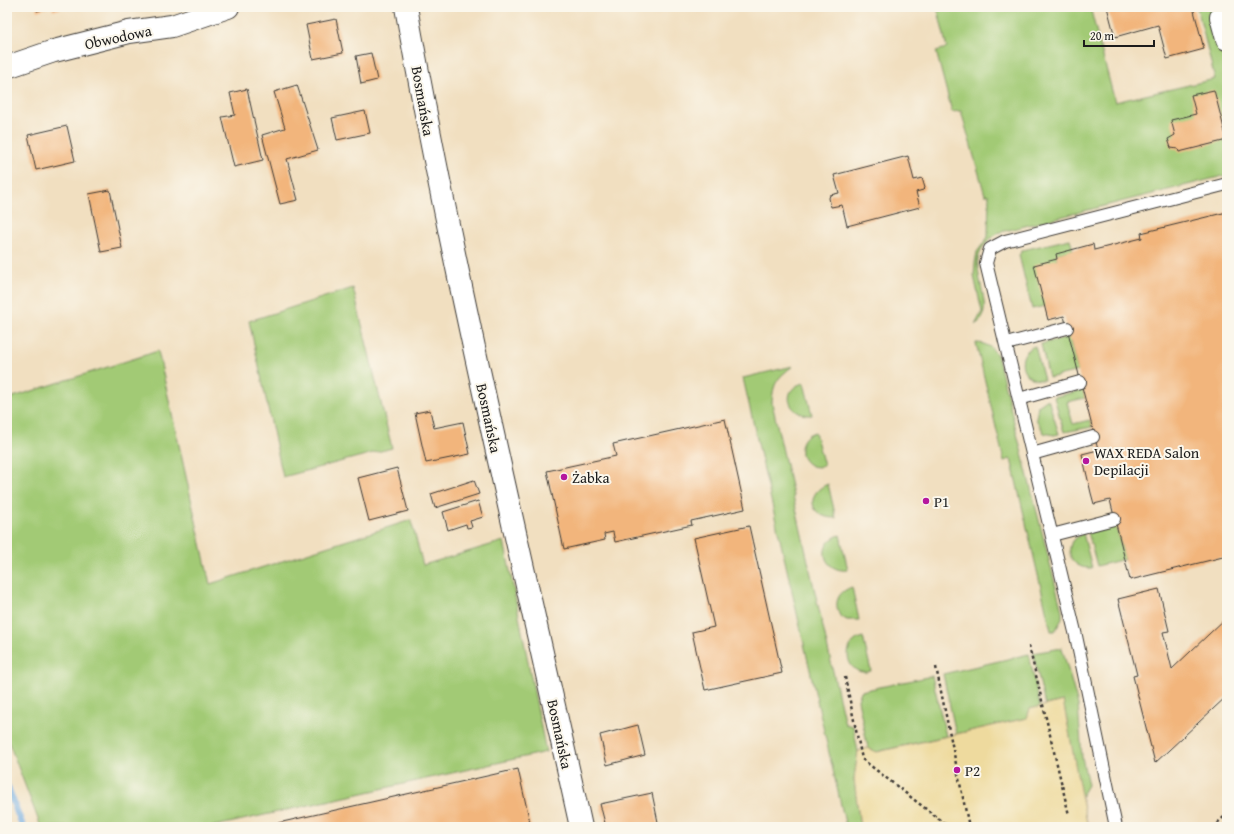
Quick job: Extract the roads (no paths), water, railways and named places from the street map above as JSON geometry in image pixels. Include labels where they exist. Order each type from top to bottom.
[{"type":"street","name":"Obwodowa","points":[[7,67],[54,51],[129,32],[172,26],[228,7]]},
{"type":"street","name":"Bosmańska","points":[[406,7],[430,143],[581,827]]},
{"type":"street","points":[[1226,7],[1221,17],[1227,39]]},
{"type":"lane","points":[[1116,827],[1076,636],[986,263],[990,249],[1005,241],[1227,184]]},
{"type":"lane","points":[[1006,344],[1066,328]]},
{"type":"lane","points":[[1019,399],[1080,382]]},
{"type":"lane","points":[[1032,454],[1093,437]]},
{"type":"lane","points":[[1052,534],[1114,518]]},
{"type":"waterway","points":[[7,786],[23,827]]},
{"type":"place","name":"WAX REDA Salon Depilacji","points":[[1086,461]]},
{"type":"place","name":"Żabka","points":[[564,477]]},
{"type":"place","name":"P1","points":[[926,501]]},
{"type":"place","name":"P2","points":[[957,770]]}]
